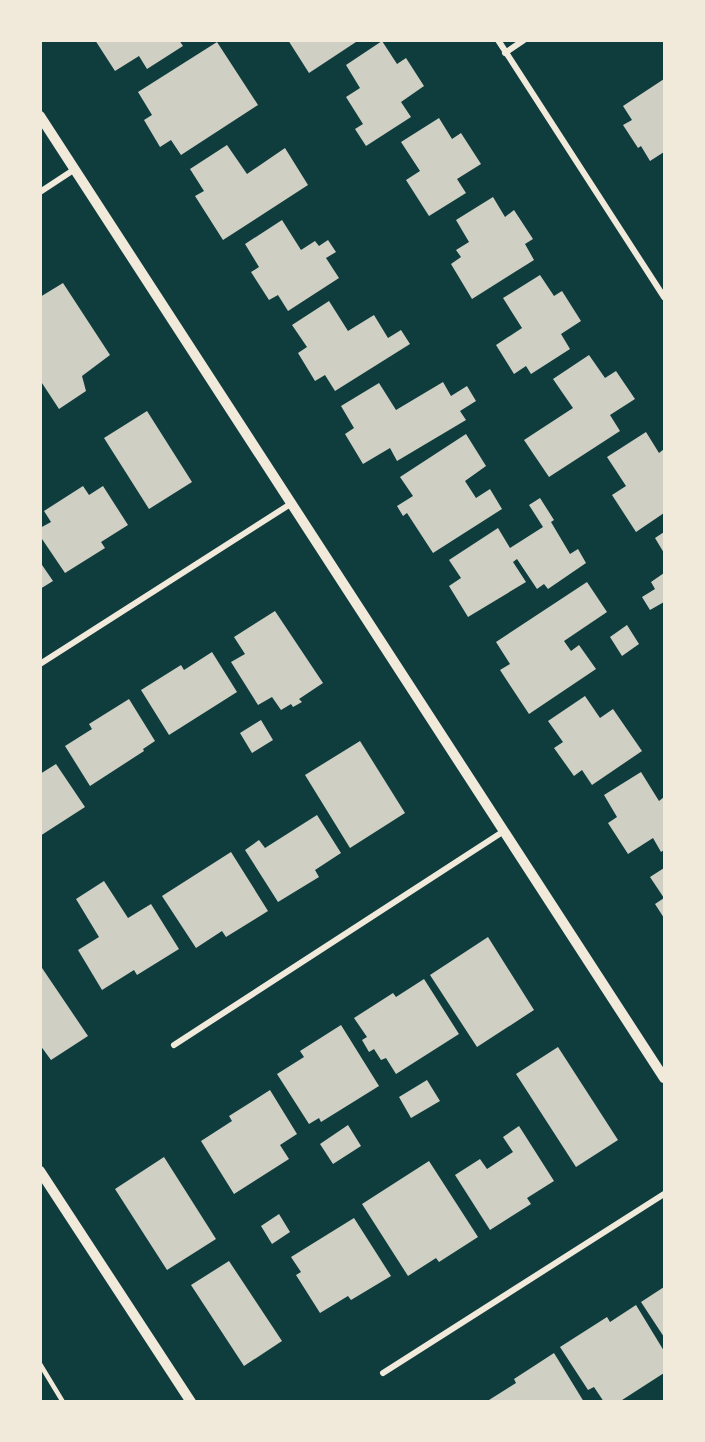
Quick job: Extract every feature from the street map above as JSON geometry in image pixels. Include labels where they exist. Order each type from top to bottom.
[{"type":"street","points":[[498,40],[664,297]]},
{"type":"street","points":[[506,52],[524,40]]},
{"type":"street","points":[[40,116],[664,1078]]},
{"type":"street","points":[[40,192],[75,169]]},
{"type":"street","points":[[40,664],[293,503]]},
{"type":"street","points":[[174,1045],[504,831]]},
{"type":"street","points":[[40,1171],[191,1401]]},
{"type":"street","points":[[383,1373],[664,1194]]},
{"type":"lane","points":[[40,1364],[63,1401]]},
{"type":"building","points":[[95,40],[179,40],[183,46],[147,69],[139,56],[115,71]]},
{"type":"building","points":[[288,40],[359,40],[309,73]]},
{"type":"building","points":[[382,41],[397,64],[406,58],[424,86],[401,102],[411,117],[366,146],[355,129],[363,124],[346,97],[360,88],[346,65]]},
{"type":"building","points":[[217,42],[258,105],[181,155],[171,140],[160,147],[144,120],[152,115],[138,92]]},
{"type":"building","points":[[664,79],[664,152],[650,161],[641,146],[638,148],[623,125],[632,120],[623,106]]},
{"type":"building","points":[[439,118],[452,139],[461,133],[481,164],[457,179],[466,193],[429,216],[406,180],[420,171],[401,142]]},
{"type":"building","points":[[227,145],[247,174],[285,148],[308,185],[223,240],[195,196],[204,191],[190,169]]},
{"type":"building","points":[[493,197],[505,217],[514,210],[533,239],[525,244],[534,260],[472,299],[451,264],[461,257],[456,250],[469,242],[456,220]]},
{"type":"building","points":[[282,220],[301,250],[315,241],[319,246],[328,240],[336,252],[326,258],[339,278],[288,311],[278,295],[269,300],[251,272],[259,267],[245,244]]},
{"type":"building","points":[[540,275],[554,296],[562,291],[581,321],[561,334],[570,349],[531,374],[526,366],[514,374],[496,345],[522,328],[503,298]]},
{"type":"building","points":[[63,283],[110,355],[82,376],[86,391],[59,409],[40,380],[40,297]]},
{"type":"building","points":[[329,301],[348,331],[374,315],[388,338],[401,330],[410,344],[335,391],[325,375],[315,381],[298,353],[307,347],[292,325]]},
{"type":"building","points":[[589,355],[605,378],[616,371],[635,399],[610,415],[620,431],[549,477],[524,440],[573,408],[553,379]]},
{"type":"building","points":[[443,382],[451,396],[467,386],[476,401],[460,411],[466,420],[397,461],[390,448],[363,464],[345,434],[354,428],[341,406],[379,383],[396,410]]},
{"type":"building","points":[[147,411],[192,482],[149,509],[104,438]]},
{"type":"building","points":[[646,432],[659,453],[664,449],[664,513],[636,532],[612,495],[626,486],[607,457]]},
{"type":"building","points":[[466,434],[486,466],[465,481],[476,498],[490,489],[502,509],[433,553],[407,513],[403,516],[397,506],[413,496],[400,477]]},
{"type":"building","points":[[83,486],[89,495],[103,486],[128,525],[101,542],[105,548],[65,573],[40,536],[40,528],[51,522],[44,511]]},
{"type":"building","points":[[540,498],[554,520],[551,522],[570,554],[578,549],[586,563],[548,589],[544,584],[537,589],[517,559],[513,562],[526,582],[468,617],[449,586],[461,578],[449,560],[498,528],[510,548],[543,527],[529,505]]},
{"type":"building","points":[[664,532],[664,553],[655,538]]},
{"type":"building","points":[[40,562],[53,581],[40,589]]},
{"type":"building","points":[[664,573],[664,602],[650,610],[642,597],[655,589],[651,582]]},
{"type":"building","points":[[587,582],[607,612],[564,641],[571,651],[579,645],[596,669],[529,714],[500,670],[510,664],[496,642]]},
{"type":"building","points":[[275,611],[323,683],[299,699],[302,702],[293,707],[291,704],[281,710],[272,697],[258,705],[231,662],[245,654],[234,637]]},
{"type":"building","points":[[627,625],[639,644],[622,656],[610,637]]},
{"type":"building","points":[[212,652],[237,692],[169,735],[141,690],[181,665],[184,670]]},
{"type":"building","points":[[585,696],[600,718],[613,709],[642,751],[592,785],[582,770],[574,776],[554,748],[563,742],[548,721]]},
{"type":"building","points":[[129,699],[155,741],[143,749],[144,751],[90,786],[65,746],[92,729],[89,724]]},
{"type":"building","points":[[261,720],[273,740],[252,753],[240,733]]},
{"type":"building","points":[[360,741],[405,813],[350,848],[305,775]]},
{"type":"building","points":[[56,764],[85,807],[40,836],[40,774]]},
{"type":"building","points":[[641,772],[659,801],[664,797],[664,850],[661,852],[653,838],[628,854],[608,823],[617,817],[604,795]]},
{"type":"building","points":[[317,815],[341,853],[315,870],[319,877],[278,902],[245,850],[259,840],[265,848]]},
{"type":"building","points":[[231,852],[268,911],[226,937],[222,931],[196,948],[162,896]]},
{"type":"building","points":[[664,868],[664,898],[650,877]]},
{"type":"building","points":[[104,881],[128,918],[151,904],[179,949],[137,975],[134,970],[102,990],[78,950],[99,937],[76,899]]},
{"type":"building","points":[[664,898],[664,918],[655,904]]},
{"type":"building","points":[[488,937],[534,1010],[477,1047],[430,975]]},
{"type":"building","points":[[40,965],[88,1036],[51,1060],[40,1045]]},
{"type":"building","points":[[424,979],[459,1034],[396,1074],[386,1058],[381,1060],[374,1049],[369,1052],[362,1040],[367,1037],[354,1018],[393,993],[396,997]]},
{"type":"building","points":[[341,1025],[379,1086],[321,1122],[319,1118],[309,1124],[277,1074],[304,1057],[300,1051]]},
{"type":"building","points":[[558,1047],[618,1140],[576,1167],[516,1074]]},
{"type":"building","points":[[427,1080],[440,1101],[411,1118],[399,1097]]},
{"type":"building","points":[[270,1090],[297,1134],[280,1145],[289,1159],[234,1194],[201,1141],[232,1121],[229,1116]]},
{"type":"building","points":[[348,1125],[361,1146],[333,1164],[320,1144]]},
{"type":"building","points":[[519,1126],[554,1181],[527,1198],[531,1204],[490,1230],[455,1175],[480,1159],[487,1169],[513,1152],[503,1137]]},
{"type":"building","points":[[164,1157],[216,1239],[167,1270],[115,1189]]},
{"type":"building","points":[[429,1161],[478,1237],[439,1262],[436,1258],[408,1276],[362,1204]]},
{"type":"building","points":[[279,1214],[290,1232],[272,1244],[261,1226]]},
{"type":"building","points":[[354,1218],[391,1276],[351,1300],[348,1296],[320,1313],[296,1275],[301,1272],[291,1257]]},
{"type":"building","points":[[229,1261],[282,1341],[244,1366],[191,1285]]},
{"type":"building","points":[[664,1287],[664,1337],[641,1302]]},
{"type":"building","points":[[636,1305],[664,1351],[664,1373],[619,1402],[604,1402],[594,1387],[588,1390],[560,1347],[607,1317],[610,1322]]},
{"type":"building","points":[[554,1353],[584,1402],[491,1402],[489,1400],[516,1383],[514,1379]]}]
